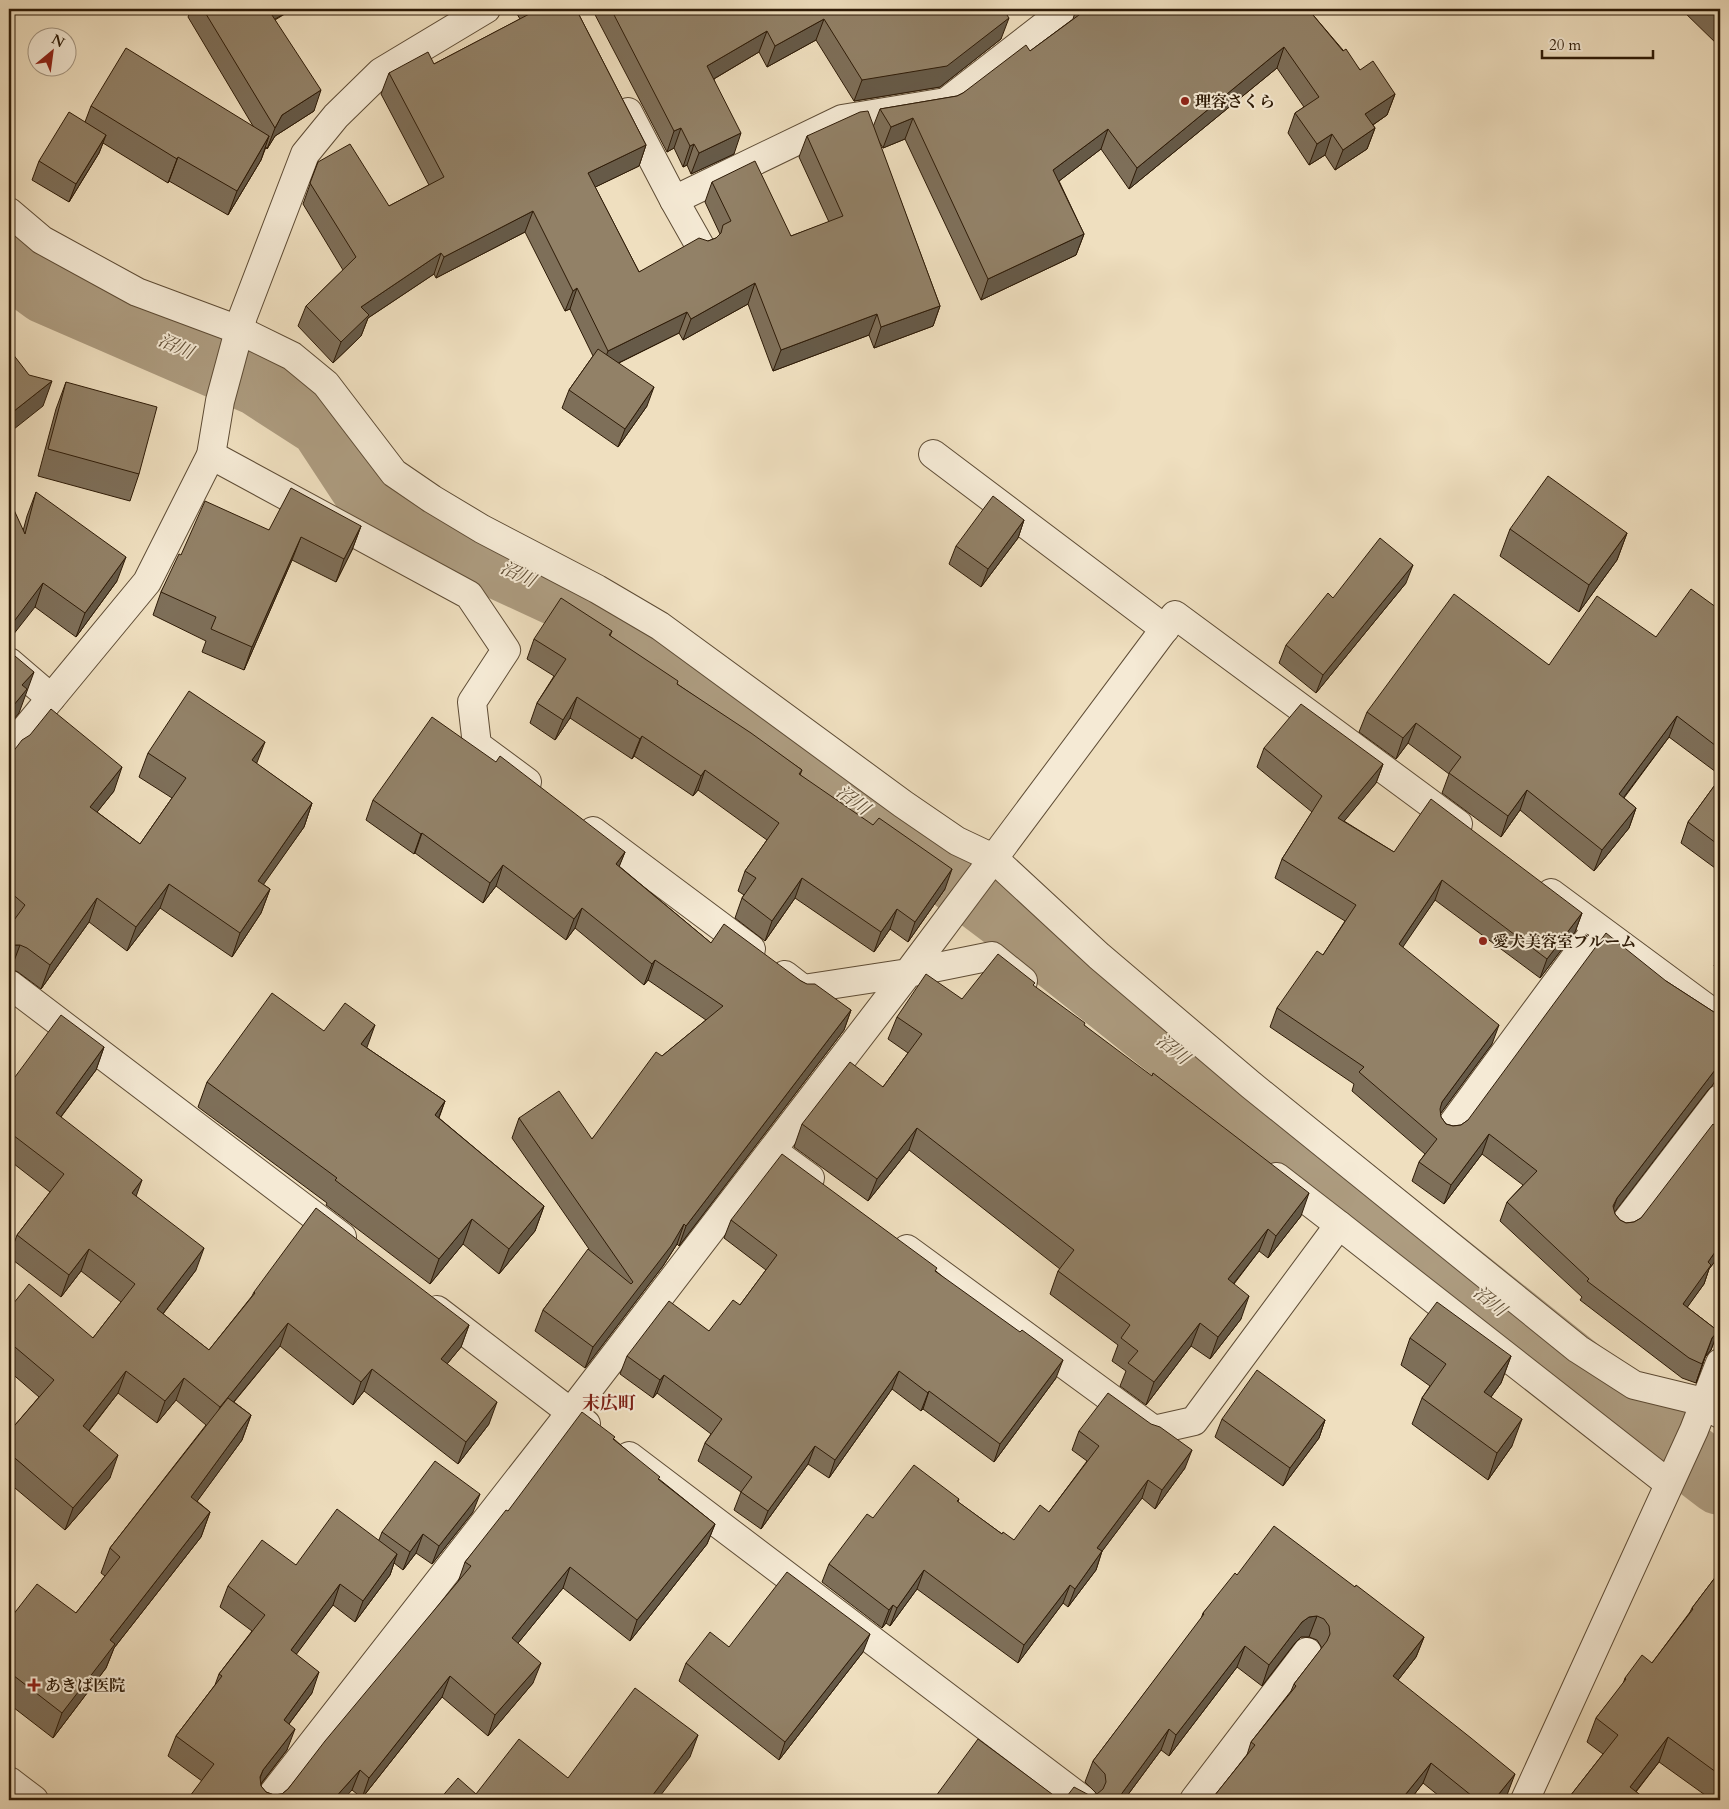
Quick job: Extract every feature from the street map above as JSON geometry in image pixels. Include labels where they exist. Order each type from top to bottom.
[{"type":"street","points":[[9,749],[147,582],[211,455],[220,401],[241,323],[305,154],[336,116],[381,72],[486,9]]},
{"type":"street","points":[[674,200],[842,119],[946,102],[1066,9]]},
{"type":"street","points":[[615,87],[700,246]]},
{"type":"street","points":[[9,212],[42,240],[137,292],[241,323],[292,356],[326,384],[394,473],[432,499],[482,529],[597,589],[660,626],[903,804],[957,841],[994,858],[1099,956],[1252,1085],[1578,1349],[1634,1385],[1712,1408]]},
{"type":"street","points":[[933,454],[1165,629]]},
{"type":"street","points":[[211,455],[468,595],[506,650],[472,702],[477,745],[548,798]]},
{"type":"street","points":[[268,1800],[773,1151],[950,918],[1175,615],[1478,839]]},
{"type":"street","points":[[9,662],[51,698]]},
{"type":"street","points":[[572,816],[803,989],[908,974],[992,956],[1039,993]]},
{"type":"street","points":[[1534,880],[1720,1018]]},
{"type":"street","points":[[1448,1130],[1597,928]]},
{"type":"street","points":[[9,984],[357,1249]]},
{"type":"street","points":[[1622,1227],[1720,1099]]},
{"type":"street","points":[[773,1151],[828,1192]]},
{"type":"street","points":[[1260,1164],[1672,1477]]},
{"type":"street","points":[[884,1233],[1154,1430],[1194,1421],[1339,1225]]},
{"type":"street","points":[[421,1298],[1083,1800]]},
{"type":"street","points":[[1525,1800],[1694,1430],[1712,1408],[1720,1363]]},
{"type":"street","points":[[1194,1800],[1307,1652]]},
{"type":"street","points":[[9,1781],[34,1800]]},
{"type":"building","points":[[203,9],[268,9],[321,90],[282,115],[275,128]]},
{"type":"building","points":[[534,9],[576,9],[646,145],[588,173],[639,272],[699,238],[708,241],[716,238],[721,233],[723,225],[731,221],[712,182],[755,161],[791,236],[843,216],[807,136],[860,112],[868,111],[940,306],[881,327],[877,314],[781,350],[755,283],[691,319],[687,312],[608,351],[577,288],[573,291],[533,211],[444,257],[441,253],[361,307],[369,315],[341,342],[306,306],[356,257],[310,183],[318,162],[350,144],[389,206],[444,177],[389,73],[428,52],[434,64],[535,11]]},
{"type":"building","points":[[611,9],[1003,9],[1009,18],[947,66],[862,80],[824,19],[775,46],[767,31],[707,66],[741,133],[699,153],[694,144],[690,146],[681,128],[674,131]]},
{"type":"building","points":[[1081,9],[1308,9],[1343,51],[1346,49],[1360,70],[1373,61],[1395,94],[1365,114],[1375,128],[1343,150],[1332,134],[1317,144],[1295,113],[1319,97],[1284,47],[1137,168],[1108,129],[1053,170],[1084,234],[988,279],[913,118],[891,127],[880,109],[957,96],[1026,45],[1030,51],[1083,12]]},
{"type":"building","points":[[1713,9],[1720,9],[1720,16]]},
{"type":"building","points":[[126,48],[269,136],[237,191],[178,157],[177,159],[91,106]]},
{"type":"building","points":[[69,112],[106,135],[76,184],[39,161]]},
{"type":"building","points":[[9,349],[29,375],[52,381],[9,415]]},
{"type":"building","points":[[598,349],[654,387],[625,429],[569,390]]},
{"type":"building","points":[[66,382],[157,407],[139,474],[48,449]]},
{"type":"building","points":[[1548,476],[1627,533],[1589,585],[1510,529]]},
{"type":"building","points":[[291,488],[361,526],[344,559],[301,537],[252,647],[211,629],[216,617],[161,592],[179,554],[181,555],[205,501],[269,530]]},
{"type":"building","points":[[36,492],[126,557],[85,613],[43,583],[9,626],[9,499],[25,534]]},
{"type":"building","points":[[993,496],[1024,520],[988,569],[956,546]]},
{"type":"building","points":[[1380,538],[1413,565],[1323,675],[1286,645],[1328,593],[1333,598]]},
{"type":"building","points":[[1691,589],[1720,610],[1720,749],[1677,716],[1619,794],[1636,808],[1602,850],[1527,790],[1508,816],[1449,773],[1461,757],[1416,723],[1403,738],[1367,712],[1454,594],[1549,665],[1597,596],[1656,637]]},
{"type":"building","points":[[561,598],[612,631],[609,635],[678,681],[677,684],[751,733],[802,770],[799,774],[873,825],[879,818],[952,869],[915,922],[897,909],[881,932],[802,878],[772,921],[742,898],[756,878],[745,871],[779,823],[705,770],[701,776],[642,736],[640,739],[577,697],[563,720],[537,703],[566,659],[534,639]]},
{"type":"building","points":[[9,651],[34,672],[22,685],[27,689],[9,711]]},
{"type":"building","points":[[189,691],[265,742],[252,760],[312,803],[258,881],[270,889],[240,933],[169,884],[136,927],[97,898],[50,965],[27,948],[15,945],[9,940],[9,927],[25,905],[9,891],[9,757],[51,709],[122,767],[90,807],[140,844],[186,778],[148,753]]},
{"type":"building","points":[[1301,704],[1383,764],[1338,818],[1394,852],[1431,799],[1582,913],[1547,959],[1442,880],[1399,944],[1499,1025],[1442,1102],[1440,1109],[1441,1117],[1446,1124],[1453,1126],[1461,1125],[1468,1120],[1606,933],[1666,981],[1720,1016],[1720,1065],[1617,1198],[1613,1206],[1615,1214],[1626,1223],[1634,1222],[1641,1218],[1713,1124],[1720,1129],[1720,1245],[1708,1262],[1711,1265],[1683,1304],[1718,1331],[1712,1338],[1702,1364],[1689,1358],[1587,1281],[1589,1279],[1507,1202],[1537,1171],[1489,1134],[1451,1185],[1419,1162],[1437,1139],[1359,1072],[1364,1067],[1277,1008],[1317,951],[1323,955],[1356,905],[1282,859],[1322,796],[1264,748]]},
{"type":"building","points":[[432,717],[496,762],[500,756],[625,852],[616,864],[711,943],[724,924],[801,981],[807,984],[815,984],[851,1010],[686,1226],[684,1224],[671,1246],[593,1347],[543,1310],[588,1249],[631,1284],[633,1282],[519,1118],[559,1091],[592,1139],[656,1052],[662,1056],[723,1006],[655,960],[652,964],[582,908],[574,919],[503,865],[490,883],[373,800]]},
{"type":"building","points":[[1720,778],[1720,846],[1688,822]]},
{"type":"building","points":[[998,954],[1035,983],[1033,985],[1085,1023],[1084,1025],[1152,1076],[1153,1073],[1309,1193],[1276,1236],[1268,1229],[1228,1279],[1249,1296],[1218,1337],[1200,1323],[1154,1382],[1128,1363],[1138,1351],[1121,1338],[1130,1325],[1058,1271],[1074,1250],[917,1128],[877,1179],[802,1124],[850,1062],[883,1087],[922,1034],[897,1017],[926,974],[962,999]]},
{"type":"building","points":[[272,993],[324,1031],[345,1003],[375,1025],[361,1044],[445,1101],[435,1115],[544,1206],[509,1249],[472,1219],[439,1259],[335,1180],[337,1178],[207,1082]]},
{"type":"building","points":[[61,1015],[104,1047],[56,1113],[142,1180],[132,1193],[204,1248],[157,1309],[209,1350],[255,1293],[316,1208],[469,1325],[441,1359],[497,1402],[466,1442],[372,1369],[361,1382],[288,1323],[220,1407],[184,1378],[165,1401],[126,1371],[83,1426],[118,1455],[73,1508],[9,1453],[9,1432],[54,1380],[9,1342],[9,1309],[29,1284],[93,1338],[135,1284],[89,1249],[69,1275],[17,1235],[64,1174],[9,1132],[9,1085]]},
{"type":"building","points":[[782,1154],[937,1268],[935,1271],[1020,1332],[1022,1330],[1063,1360],[1000,1444],[899,1371],[835,1460],[815,1446],[768,1511],[741,1492],[752,1477],[705,1443],[722,1419],[664,1375],[660,1380],[627,1356],[669,1301],[709,1331],[733,1300],[740,1305],[777,1255],[731,1220]]},
{"type":"building","points":[[1437,1302],[1511,1356],[1484,1392],[1522,1419],[1497,1453],[1422,1398],[1446,1364],[1410,1338]]},
{"type":"building","points":[[1257,1370],[1325,1420],[1290,1468],[1222,1419]]},
{"type":"building","points":[[1108,1393],[1151,1424],[1160,1427],[1192,1450],[1162,1490],[1148,1480],[1097,1548],[1102,1551],[1075,1589],[1070,1585],[1024,1645],[924,1570],[897,1608],[893,1605],[889,1610],[829,1564],[867,1514],[873,1518],[914,1465],[959,1499],[957,1501],[1002,1534],[1003,1532],[1014,1540],[1040,1505],[1049,1512],[1099,1446],[1079,1431]]},
{"type":"building","points":[[228,1398],[251,1415],[191,1497],[210,1512],[110,1640],[115,1644],[62,1713],[9,1672],[9,1620],[37,1584],[76,1613],[120,1557],[110,1548]]},
{"type":"building","points":[[582,1412],[615,1437],[613,1439],[660,1477],[658,1479],[715,1524],[637,1620],[570,1567],[512,1638],[541,1663],[495,1715],[450,1676],[369,1778],[360,1770],[333,1800],[187,1800],[214,1764],[176,1736],[222,1676],[219,1674],[265,1615],[228,1586],[262,1540],[296,1565],[337,1509],[397,1554],[363,1601],[340,1584],[291,1650],[319,1672],[284,1720],[295,1729],[263,1770],[260,1777],[261,1786],[266,1792],[274,1795],[282,1794],[288,1789],[325,1741],[471,1566],[465,1562],[506,1510],[508,1511]]},
{"type":"building","points":[[435,1461],[480,1494],[439,1546],[423,1534],[410,1552],[382,1532]]},
{"type":"building","points":[[1274,1526],[1424,1637],[1393,1676],[1515,1774],[1494,1800],[1477,1800],[1431,1763],[1401,1800],[1211,1800],[1255,1745],[1251,1742],[1296,1686],[1294,1684],[1327,1641],[1330,1634],[1329,1626],[1324,1619],[1317,1616],[1309,1617],[1302,1622],[1269,1665],[1245,1646],[1176,1735],[1169,1729],[1117,1800],[1064,1800],[1074,1787],[1089,1795],[1097,1794],[1103,1789],[1106,1782],[1105,1774],[1093,1761],[1203,1613],[1235,1573],[1237,1575]]},
{"type":"building","points":[[1720,1571],[1720,1775],[1668,1737],[1630,1787],[1647,1800],[1567,1800],[1618,1735],[1596,1718],[1642,1655],[1652,1663]]},
{"type":"building","points":[[787,1572],[870,1634],[785,1742],[686,1663],[710,1632],[729,1647]]},
{"type":"building","points":[[635,1688],[698,1735],[649,1800],[439,1800],[458,1778],[476,1794],[519,1739],[568,1778]]},
{"type":"building","points":[[978,1739],[1060,1800],[933,1800]]},
{"type":"waterway","name":"沼川","points":[[9,263],[46,290],[258,382],[323,424],[367,491],[440,538],[568,597],[670,662],[1018,925],[1596,1386],[1720,1481]]},
{"type":"place","name":"理容さくら","points":[[1185,101]]},
{"type":"place","name":"愛犬美容室ブルーム","points":[[1483,941]]},
{"type":"place","name":"あきば医院","points":[[34,1685]]},
{"type":"district","name":"末広町","points":[[609,1403]]}]
